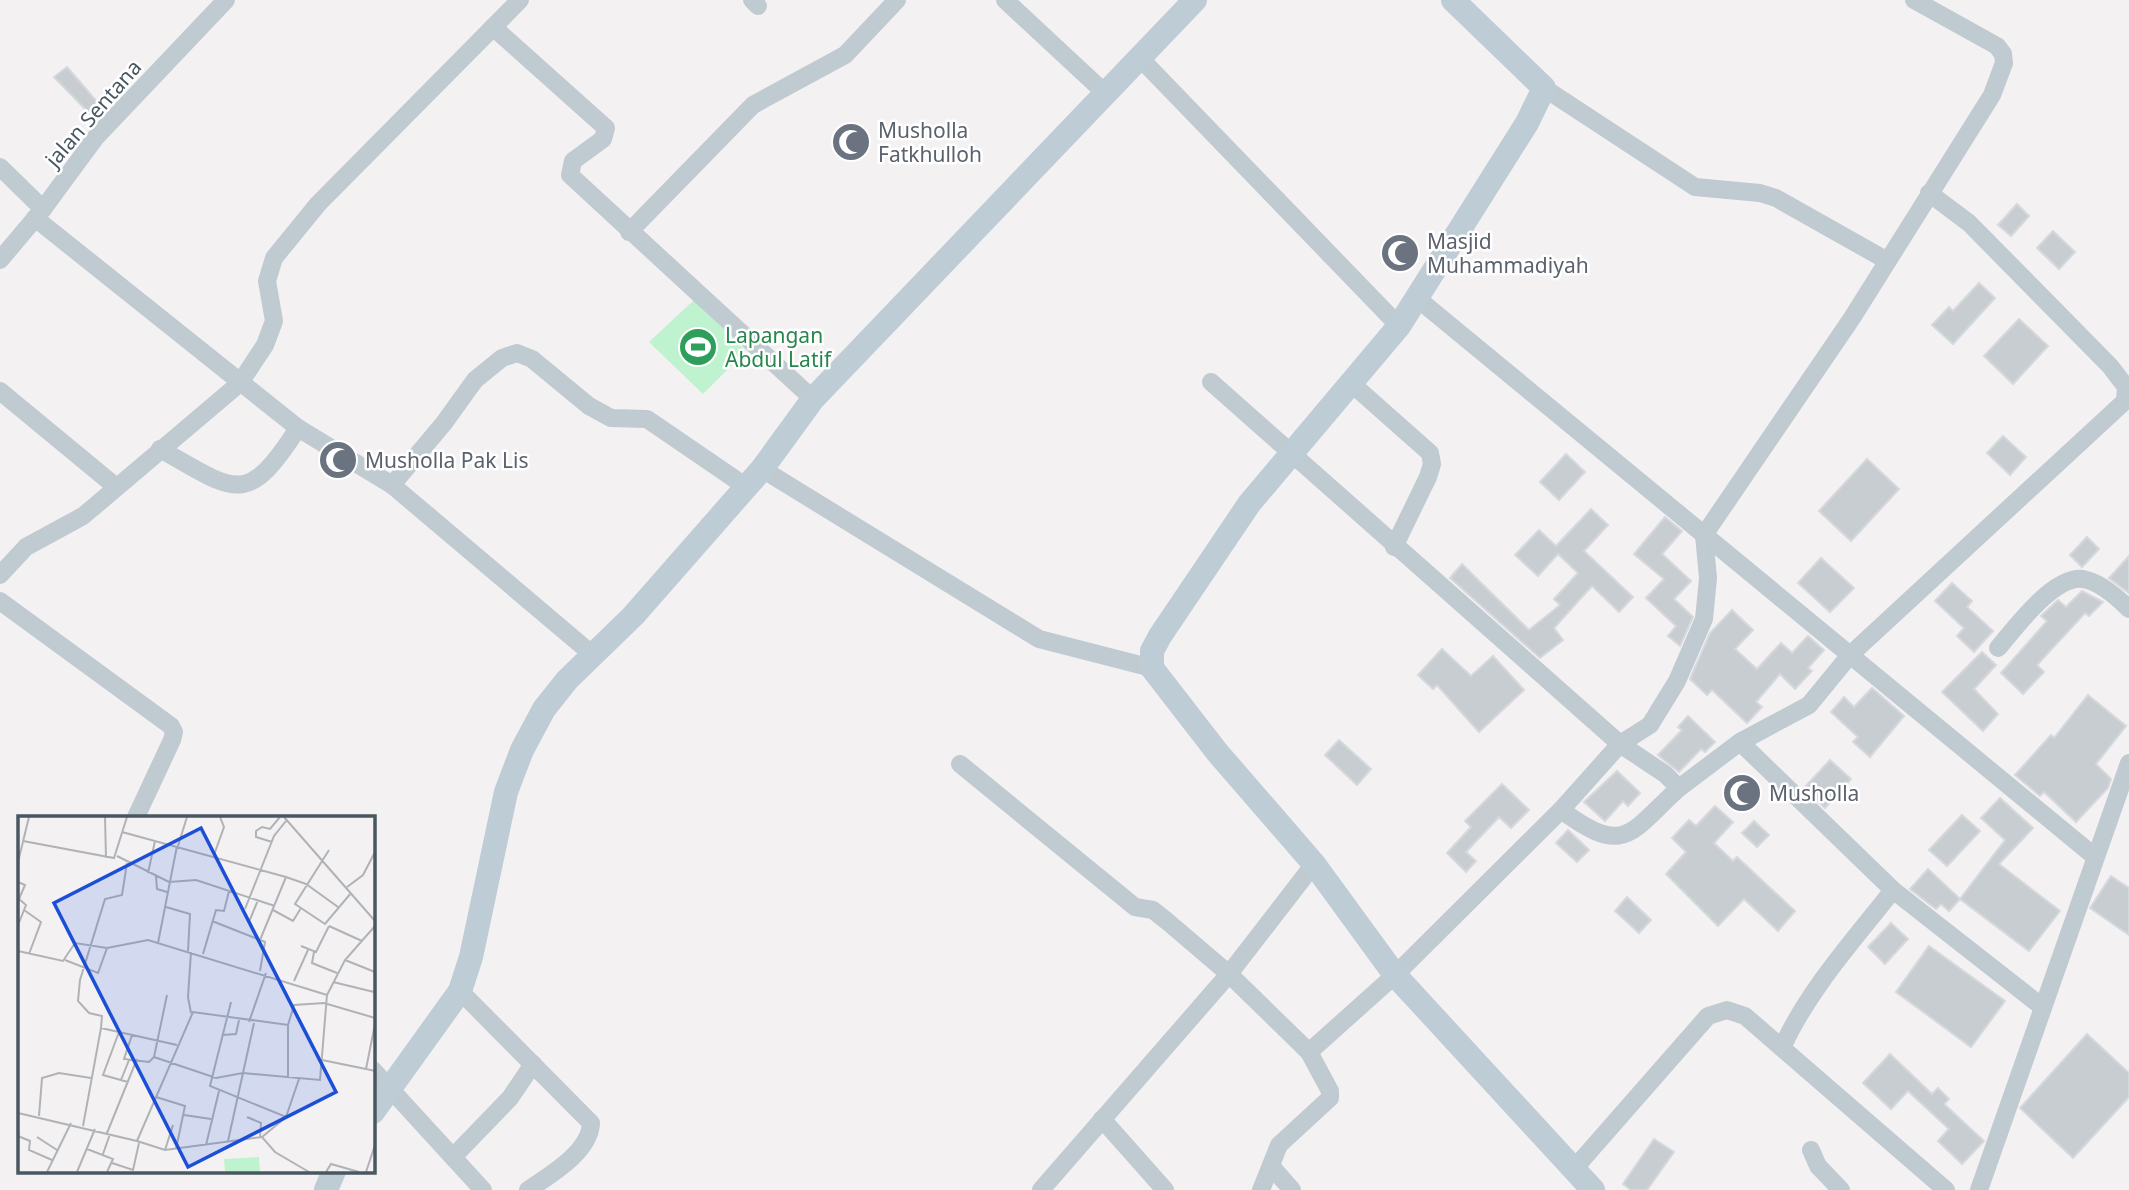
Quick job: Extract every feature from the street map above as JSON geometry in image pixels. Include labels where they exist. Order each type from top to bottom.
[{"type":"street","points":[[0,575],[26,547],[83,516],[115,486],[240,383],[265,345],[274,321],[267,281],[274,258],[318,204],[520,0]]},
{"type":"street","points":[[629,232],[691,173],[716,140],[753,105],[845,55],[897,0]]},
{"type":"street","points":[[1005,0],[1105,93]]},
{"type":"street","points":[[374,1108],[381,1078],[460,991],[471,957],[506,792],[518,760],[544,709],[633,616],[754,478],[813,399],[1195,0]]},
{"type":"street","points":[[1453,0],[1544,88],[1695,187],[1760,193],[1776,198],[1886,260]]},
{"type":"street","points":[[1309,1052],[1395,975],[1561,810],[1620,744],[1650,724],[1695,645],[1704,619],[1708,578],[1704,535],[1852,318],[1992,94],[2004,64],[2003,54],[1985,37],[1914,0]]},
{"type":"street","name":"jalan Sentana","points":[[0,260],[39,214],[96,137],[217,3]]},
{"type":"street","points":[[493,27],[606,128],[603,139],[573,161],[570,175],[813,399]]},
{"type":"street","points":[[1139,57],[1399,326]]},
{"type":"street","points":[[1544,88],[1527,123],[1418,299],[1399,326],[1249,504],[1195,582],[1152,651],[1152,667],[1217,752],[1314,864],[1395,975],[1592,1190]]},
{"type":"street","points":[[0,167],[39,214],[240,383],[298,428],[392,485],[593,655]]},
{"type":"street","points":[[1561,810],[1601,833],[1614,837],[1627,835],[1679,788],[1740,743],[1809,705],[1850,655],[2127,409],[2126,387],[2110,366],[1969,223],[1929,193]]},
{"type":"street","points":[[1418,299],[2094,856]]},
{"type":"street","points":[[392,485],[444,423],[475,380],[502,358],[517,353],[532,359],[589,406],[611,418],[647,419],[1039,639],[1152,667]]},
{"type":"street","points":[[1211,382],[1394,547],[1620,744],[1665,774],[1679,788]]},
{"type":"street","points":[[1351,383],[1430,453],[1432,464],[1428,477],[1394,547]]},
{"type":"street","points":[[0,391],[115,486]]},
{"type":"street","points":[[160,449],[231,485],[247,485],[261,478],[279,458],[298,428]]},
{"type":"street","points":[[1998,648],[2051,592],[2076,580],[2081,579],[2106,589],[2129,609]]},
{"type":"street","points":[[0,601],[171,726],[174,732],[172,740],[136,816]]},
{"type":"street","points":[[1740,743],[1893,890],[2041,1006]]},
{"type":"street","points":[[1979,1190],[2041,1006],[2129,763]]},
{"type":"street","points":[[960,764],[1135,907],[1153,910],[1229,974],[1309,1052],[1330,1091],[1329,1098],[1279,1145],[1261,1190]]},
{"type":"street","points":[[1041,1190],[1229,974],[1314,864]]},
{"type":"street","points":[[1782,1048],[1817,987],[1893,890]]},
{"type":"street","points":[[460,991],[591,1123],[590,1134],[580,1149],[528,1190]]},
{"type":"street","points":[[1573,1170],[1708,1016],[1727,1010],[1745,1016],[1946,1190]]},
{"type":"street","points":[[453,1157],[510,1098],[533,1064]]},
{"type":"street","points":[[381,1078],[483,1190]]},
{"type":"street","points":[[1102,1119],[1165,1190]]},
{"type":"street","points":[[1811,1150],[1818,1166],[1841,1190]]},
{"type":"street","points":[[1271,1166],[1292,1190]]},
{"type":"street","points":[[326,1190],[334,1172]]},
{"type":"green space","name":"Lapangan Abdul Latif","points":[[694,300],[746,351],[703,394],[649,342]]},
{"type":"building","points":[[67,67],[105,111],[96,120],[54,77]]},
{"type":"building","points":[[2017,204],[2029,216],[2011,236],[1998,225]]},
{"type":"building","points":[[2053,231],[2075,252],[2059,269],[2037,248]]},
{"type":"building","points":[[1979,283],[1995,298],[1953,344],[1932,325],[1949,307],[1953,311]]},
{"type":"building","points":[[2019,319],[2048,346],[2013,384],[1984,356]]},
{"type":"building","points":[[2003,436],[2026,457],[2010,475],[1987,453]]},
{"type":"building","points":[[1566,454],[1585,472],[1559,500],[1540,482]]},
{"type":"building","points":[[1867,459],[1899,489],[1851,541],[1819,511]]},
{"type":"building","points":[[1591,509],[1608,525],[1584,551],[1633,597],[1619,612],[1592,586],[1554,628],[1563,640],[1540,658],[1450,578],[1462,564],[1529,630],[1560,605],[1554,599],[1578,573],[1558,554],[1538,576],[1515,555],[1539,530],[1556,546]]},
{"type":"building","points":[[1665,517],[1682,531],[1662,554],[1691,581],[1674,599],[1693,617],[1680,646],[1668,636],[1676,626],[1646,598],[1664,579],[1634,554]]},
{"type":"building","points":[[2087,537],[2099,549],[2082,567],[2070,555]]},
{"type":"building","points":[[2129,556],[2129,593],[2109,578]]},
{"type":"building","points":[[1821,558],[1854,588],[1830,612],[1798,583]]},
{"type":"building","points":[[1952,583],[1972,601],[1967,607],[1993,631],[1974,652],[1957,636],[1964,628],[1935,601]]},
{"type":"building","points":[[2082,591],[2103,602],[2089,616],[2085,613],[2037,665],[2044,672],[2023,694],[2001,673],[2047,621],[2041,616],[2058,600],[2066,607]]},
{"type":"building","points":[[1732,610],[1753,630],[1735,649],[1757,669],[1781,643],[1792,653],[1808,636],[1824,650],[1808,668],[1812,671],[1795,689],[1780,674],[1756,702],[1762,707],[1747,723],[1712,690],[1707,695],[1690,679],[1710,633]]},
{"type":"building","points":[[1442,649],[1471,676],[1493,656],[1524,690],[1479,732],[1437,685],[1433,689],[1418,675]]},
{"type":"building","points":[[1982,652],[1996,665],[1974,689],[1998,714],[1983,731],[1942,692]]},
{"type":"building","points":[[1872,688],[1904,716],[1870,757],[1853,742],[1858,737],[1831,712],[1844,697],[1854,707]]},
{"type":"building","points":[[2088,695],[2126,726],[2096,764],[2111,779],[2108,788],[2076,822],[2044,792],[2040,796],[2015,775],[2051,735],[2054,738]]},
{"type":"building","points":[[1688,716],[1715,742],[1705,752],[1701,749],[1679,772],[1658,755],[1682,730],[1678,727]]},
{"type":"building","points":[[1339,740],[1371,769],[1357,785],[1325,755]]},
{"type":"building","points":[[1830,760],[1851,779],[1825,808],[1804,788]]},
{"type":"building","points":[[1617,771],[1640,793],[1628,806],[1623,801],[1605,821],[1584,802]]},
{"type":"building","points":[[1502,784],[1529,810],[1511,828],[1499,817],[1466,852],[1476,861],[1466,872],[1447,853],[1471,827],[1465,821]]},
{"type":"building","points":[[2000,798],[2033,828],[1999,864],[2060,911],[2029,951],[1960,899],[2005,840],[1981,818]]},
{"type":"building","points":[[1715,806],[1733,822],[1714,843],[1733,861],[1737,857],[1795,911],[1778,931],[1744,899],[1718,926],[1666,874],[1686,852],[1672,838],[1689,820],[1696,826]]},
{"type":"building","points":[[1962,815],[1980,831],[1947,866],[1929,850]]},
{"type":"building","points":[[1754,821],[1769,835],[1757,847],[1742,833]]},
{"type":"building","points":[[1568,830],[1589,850],[1577,862],[1556,843]]},
{"type":"building","points":[[1928,869],[1960,899],[1949,911],[1941,904],[1936,909],[1910,889]]},
{"type":"building","points":[[2111,876],[2129,888],[2129,935],[2090,908]]},
{"type":"building","points":[[1627,897],[1651,920],[1639,933],[1615,911]]},
{"type":"building","points":[[1891,923],[1908,939],[1885,964],[1868,947]]},
{"type":"building","points":[[1929,946],[2005,1001],[1971,1047],[1896,992]]},
{"type":"building","points":[[2087,1034],[2129,1073],[2129,1097],[2073,1158],[2020,1108]]},
{"type":"building","points":[[1890,1054],[1932,1094],[1938,1088],[1949,1099],[1944,1104],[1984,1141],[1962,1164],[1938,1141],[1949,1129],[1908,1091],[1891,1109],[1863,1083]]},
{"type":"building","points":[[1654,1139],[1674,1152],[1647,1190],[1631,1190],[1623,1184]]},
{"type":"place","name":"Musholla Fatkhulloh","points":[[851,142]]},
{"type":"place","name":"Masjid Muhammadiyah","points":[[1400,253]]},
{"type":"place","name":"Lapangan Abdul Latif","points":[[698,347]]},
{"type":"place","name":"Musholla Pak Lis","points":[[338,460]]},
{"type":"place","name":"Musholla","points":[[1742,793]]}]
